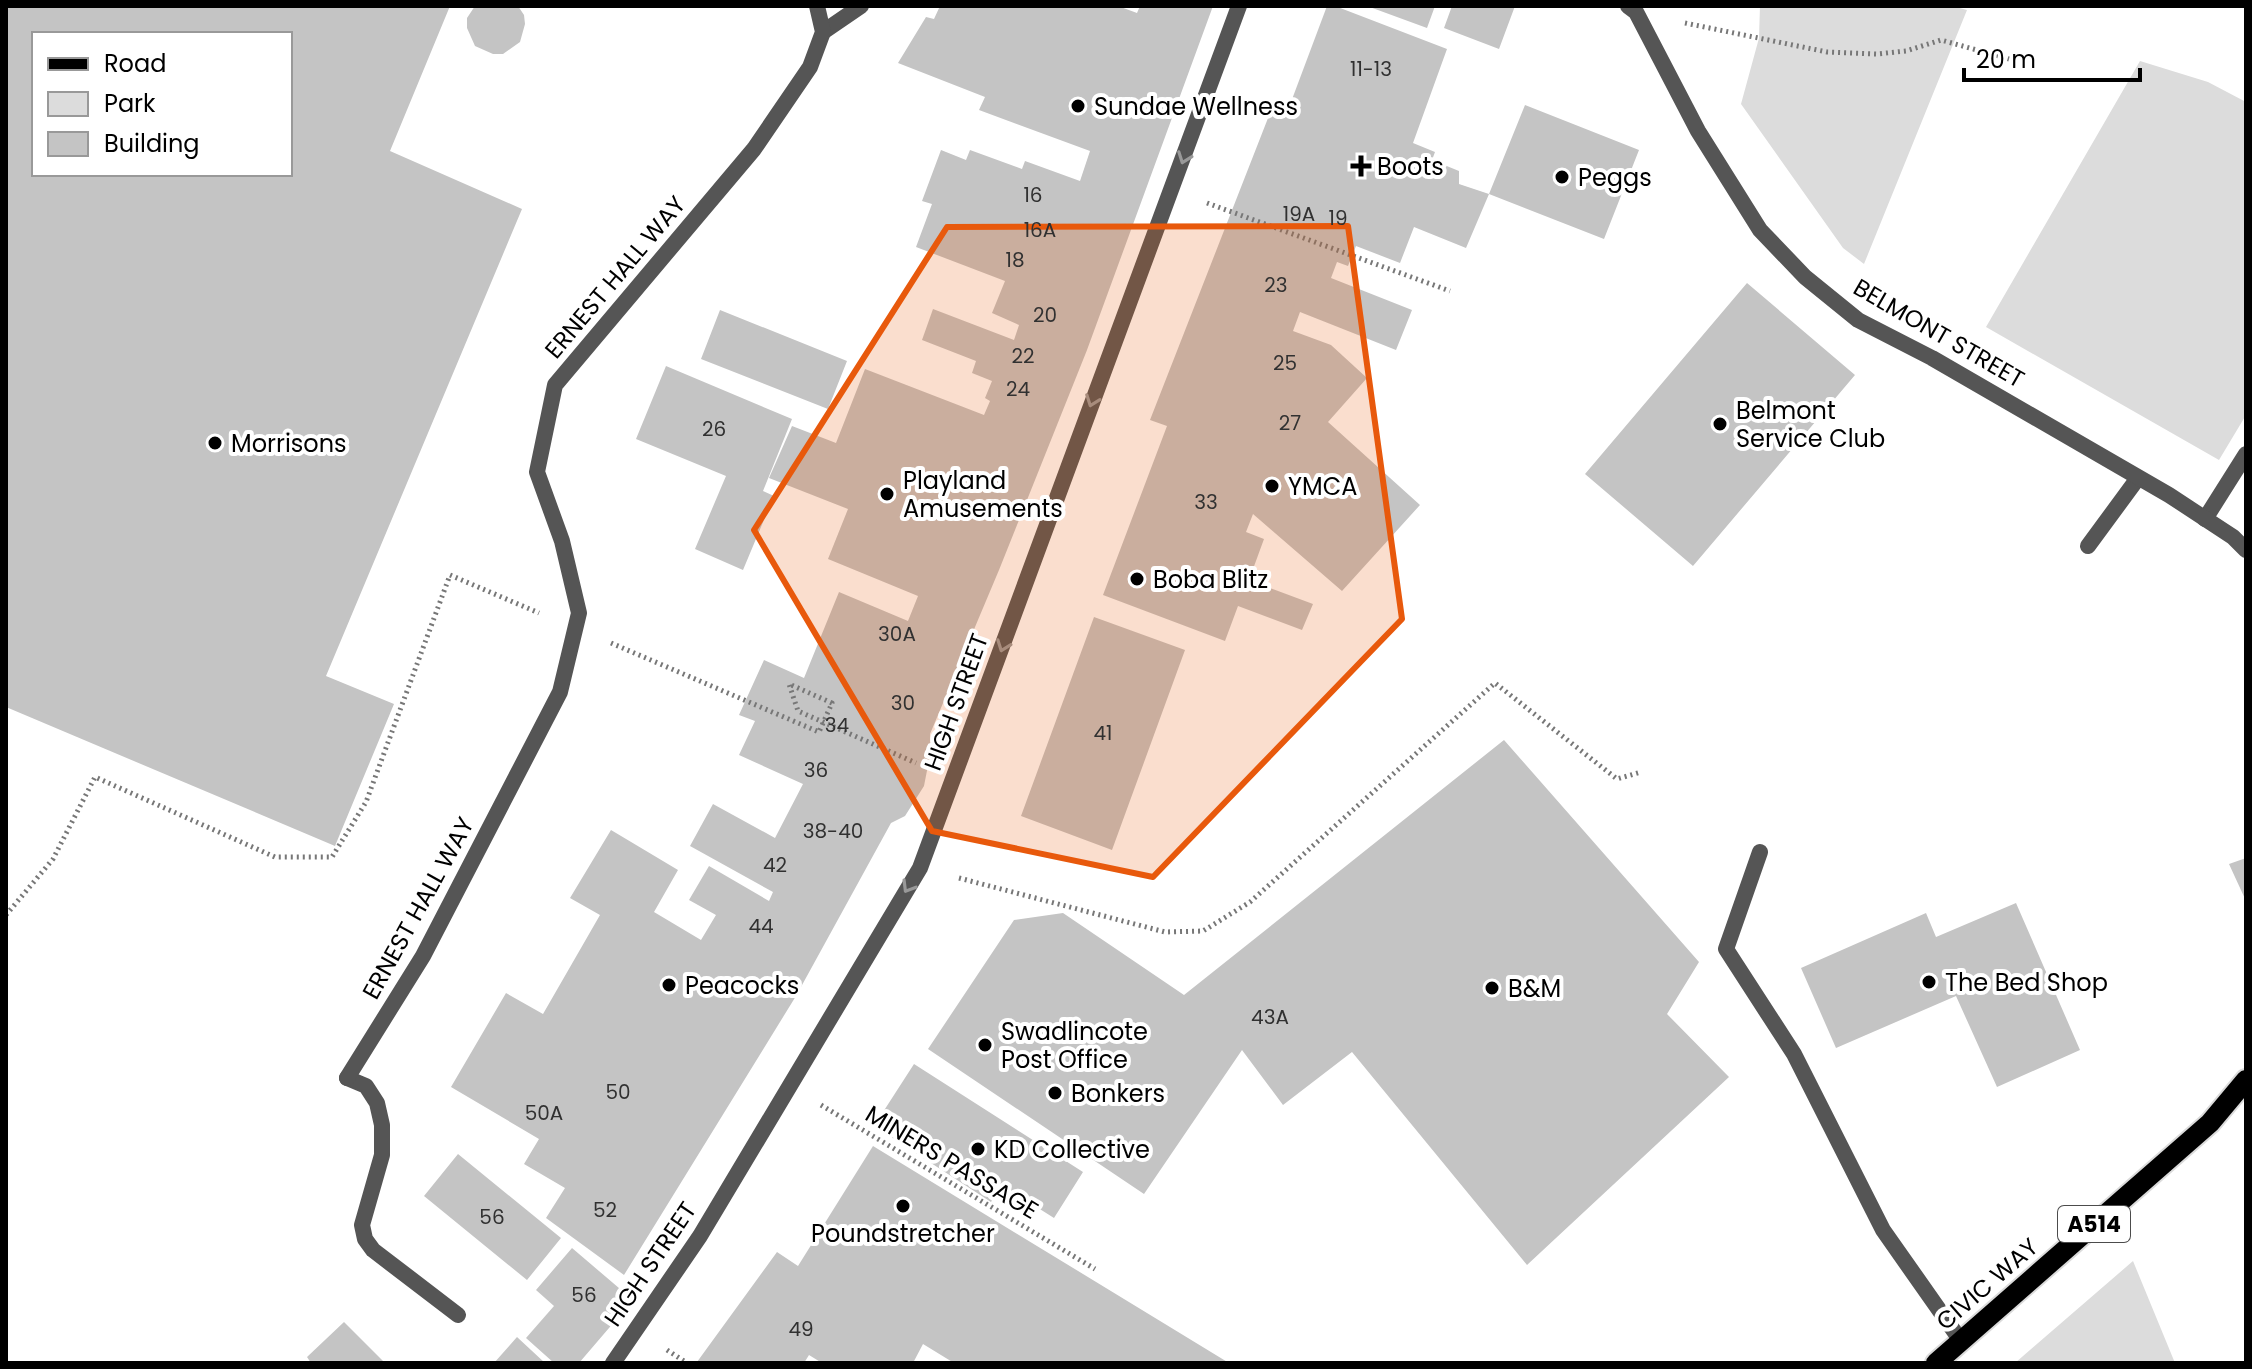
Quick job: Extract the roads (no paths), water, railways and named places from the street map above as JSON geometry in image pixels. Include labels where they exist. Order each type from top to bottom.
[{"type":"main road","name":"CIVIC WAY","points":[[1936,1363],[2210,1123],[2246,1080]]},
{"type":"street","points":[[817,6],[823,32],[861,6]]},
{"type":"street","name":"HIGH STREET","points":[[613,1363],[700,1236],[920,868],[1239,6]]},
{"type":"street","name":"BELMONT STREET","points":[[1632,9],[1698,131],[1760,230],[1805,277],[1858,320],[1960,374],[2138,478],[2233,537],[2246,550]]},
{"type":"street","name":"ERNEST HALL WAY","points":[[458,1315],[373,1250],[365,1239],[362,1225],[382,1155],[382,1125],[377,1103],[366,1086],[347,1078],[423,956],[560,692],[579,613],[562,541],[537,472],[555,385],[754,149],[810,67],[823,32]]},
{"type":"street","points":[[2205,519],[2246,454]]},
{"type":"street","points":[[2088,546],[2138,478]]},
{"type":"street","points":[[1760,852],[1726,949],[1794,1054],[1883,1230],[1961,1341]]},
{"type":"place","name":"Sundae Wellness","points":[[1078,106]]},
{"type":"place","name":"Boots","points":[[1361,166]]},
{"type":"place","name":"Peggs","points":[[1562,177]]},
{"type":"place","name":"Belmont Service Club","points":[[1720,424]]},
{"type":"place","name":"Morrisons","points":[[215,443]]},
{"type":"place","name":"YMCA","points":[[1272,486]]},
{"type":"place","name":"Playland Amusements","points":[[887,494]]},
{"type":"place","name":"Boba Blitz","points":[[1137,579]]},
{"type":"place","name":"The Bed Shop","points":[[1929,982]]},
{"type":"place","name":"Peacocks","points":[[669,985]]},
{"type":"place","name":"B&M","points":[[1492,988]]},
{"type":"place","name":"Swadlincote Post Office","points":[[985,1045]]},
{"type":"place","name":"Bonkers","points":[[1055,1093]]},
{"type":"place","name":"KD Collective","points":[[978,1149]]},
{"type":"place","name":"Poundstretcher","points":[[903,1206]]}]
